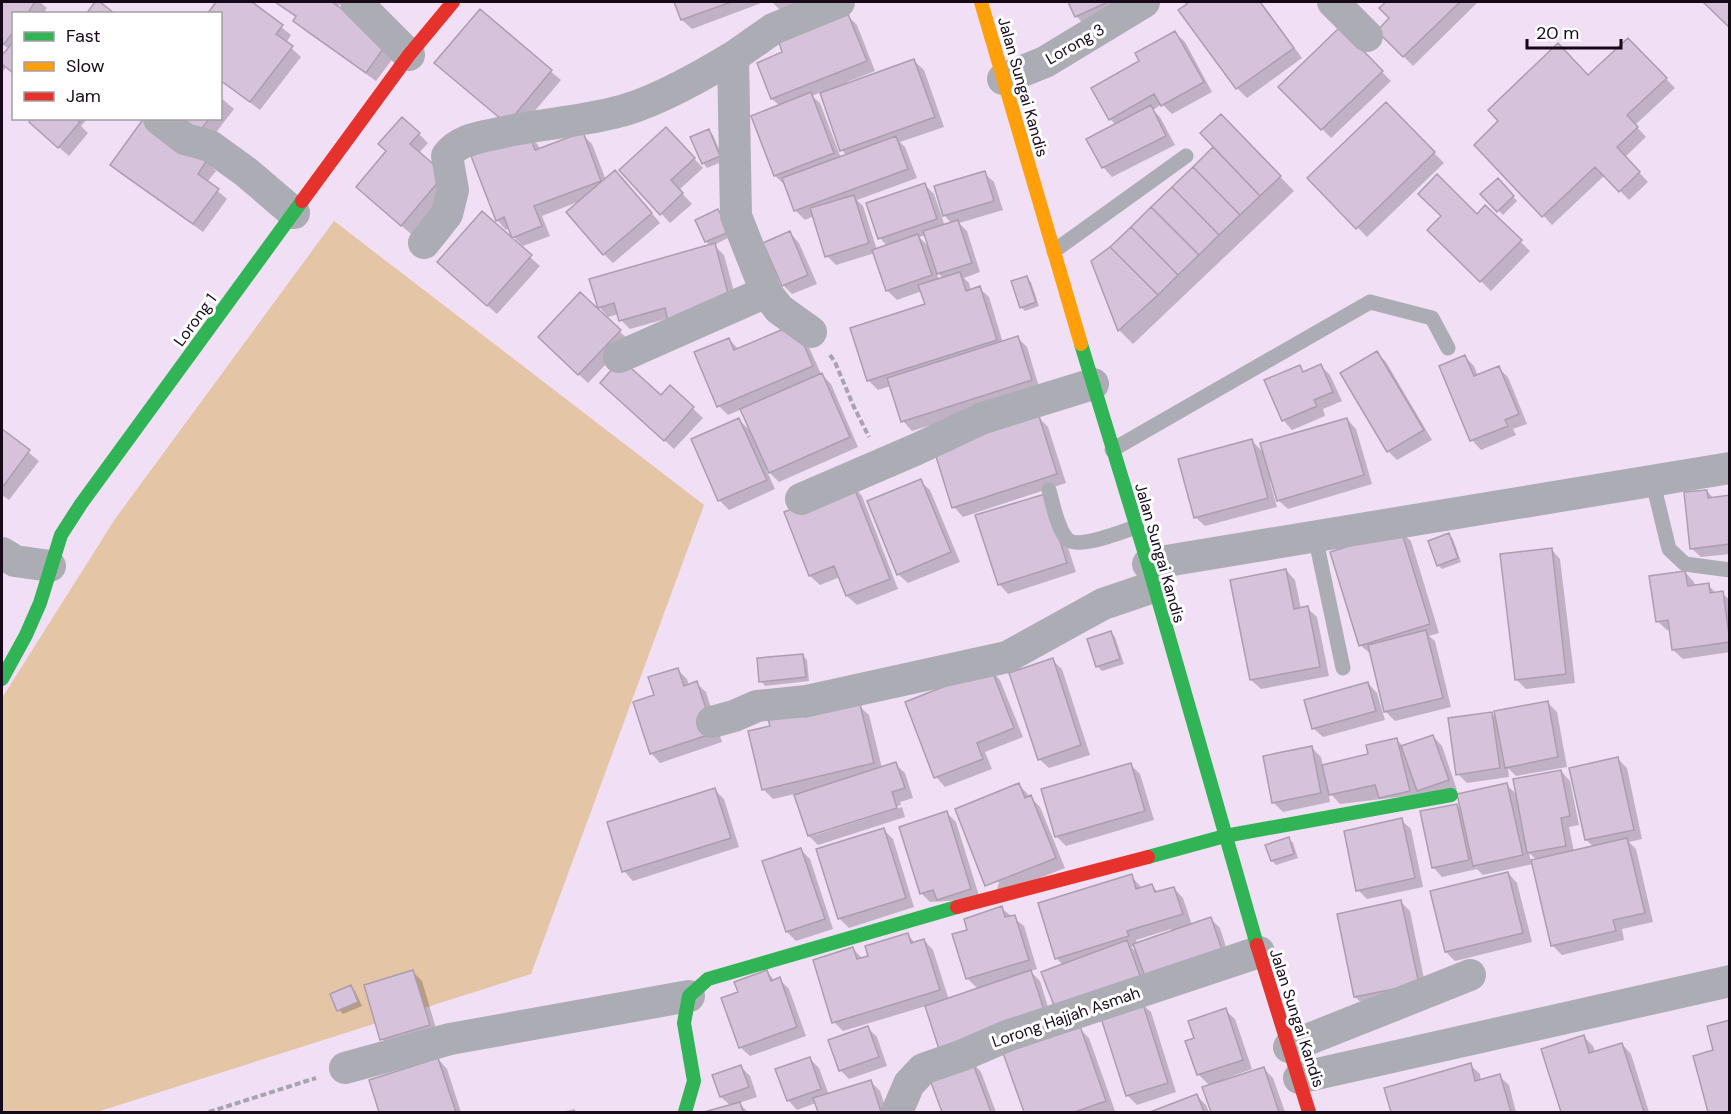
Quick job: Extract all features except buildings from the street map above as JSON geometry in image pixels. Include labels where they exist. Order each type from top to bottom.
[{"type":"street","points":[[356,2],[409,55]]},
{"type":"street","name":"Lorong 1","points":[[2,679],[35,614],[61,535],[81,504],[409,55],[453,2]]},
{"type":"street","points":[[424,243],[447,214],[453,190],[447,156],[453,147],[468,140],[533,126],[615,113],[663,95],[734,57],[773,29],[839,2]]},
{"type":"street","name":"Jalan Sungai Kandis","points":[[981,2],[1112,450],[1151,575],[1259,952],[1309,1113]]},
{"type":"street","name":"Lorong 3","points":[[1003,79],[1045,62],[1143,2]]},
{"type":"street","points":[[1333,2],[1367,36]]},
{"type":"street","points":[[734,57],[736,216],[766,292],[779,309],[812,332]]},
{"type":"street","points":[[160,120],[185,139],[210,146],[246,172],[294,213]]},
{"type":"street","points":[[619,357],[766,292]]},
{"type":"street","points":[[801,498],[883,465],[983,418],[1093,384]]},
{"type":"street","points":[[712,722],[757,706],[807,701],[1007,657],[1151,575],[1315,536],[1730,468]]},
{"type":"street","points":[[2,553],[15,561],[50,566]]},
{"type":"street","points":[[345,1068],[450,1039],[689,996],[708,979],[718,976],[917,918],[1225,836],[1451,795]]},
{"type":"street","name":"Lorong Hajjah Asmah","points":[[897,1113],[909,1084],[923,1069],[1007,1036],[1259,952]]},
{"type":"street","points":[[1289,1047],[1470,975]]},
{"type":"street","points":[[1299,1078],[1730,981]]},
{"type":"street","points":[[685,1113],[694,1081],[684,1023],[689,996]]},
{"type":"lane","points":[[1053,251],[1186,156]]},
{"type":"lane","points":[[1112,450],[1370,302],[1432,318],[1448,348]]},
{"type":"lane","points":[[1652,479],[1669,549],[1685,564],[1730,570]]},
{"type":"lane","points":[[1049,490],[1060,525],[1066,538],[1072,542],[1089,542],[1136,527]]},
{"type":"lane","points":[[1315,536],[1343,668]]},
{"type":"path","points":[[812,332],[835,362],[853,405],[883,465]]},
{"type":"path","points":[[209,1113],[345,1068]]},
{"type":"shaded area","points":[[334,221],[704,505],[531,974],[97,1112],[2,1112],[2,698],[115,519]]},
{"type":"traffic: fast","points":[[2,679],[40,603],[61,535],[81,504],[302,201]]},
{"type":"traffic: fast","points":[[1081,344],[1148,564],[1257,945]]},
{"type":"traffic: fast","points":[[1148,857],[1225,836],[1451,795]]},
{"type":"traffic: fast","points":[[685,1112],[694,1081],[684,1023],[689,996],[708,979],[957,907]]},
{"type":"traffic: slow","points":[[981,2],[1081,344]]},
{"type":"traffic: jam","points":[[302,201],[409,55],[453,2]]},
{"type":"traffic: jam","points":[[957,907],[1148,857]]},
{"type":"traffic: jam","points":[[1257,945],[1309,1112]]}]
